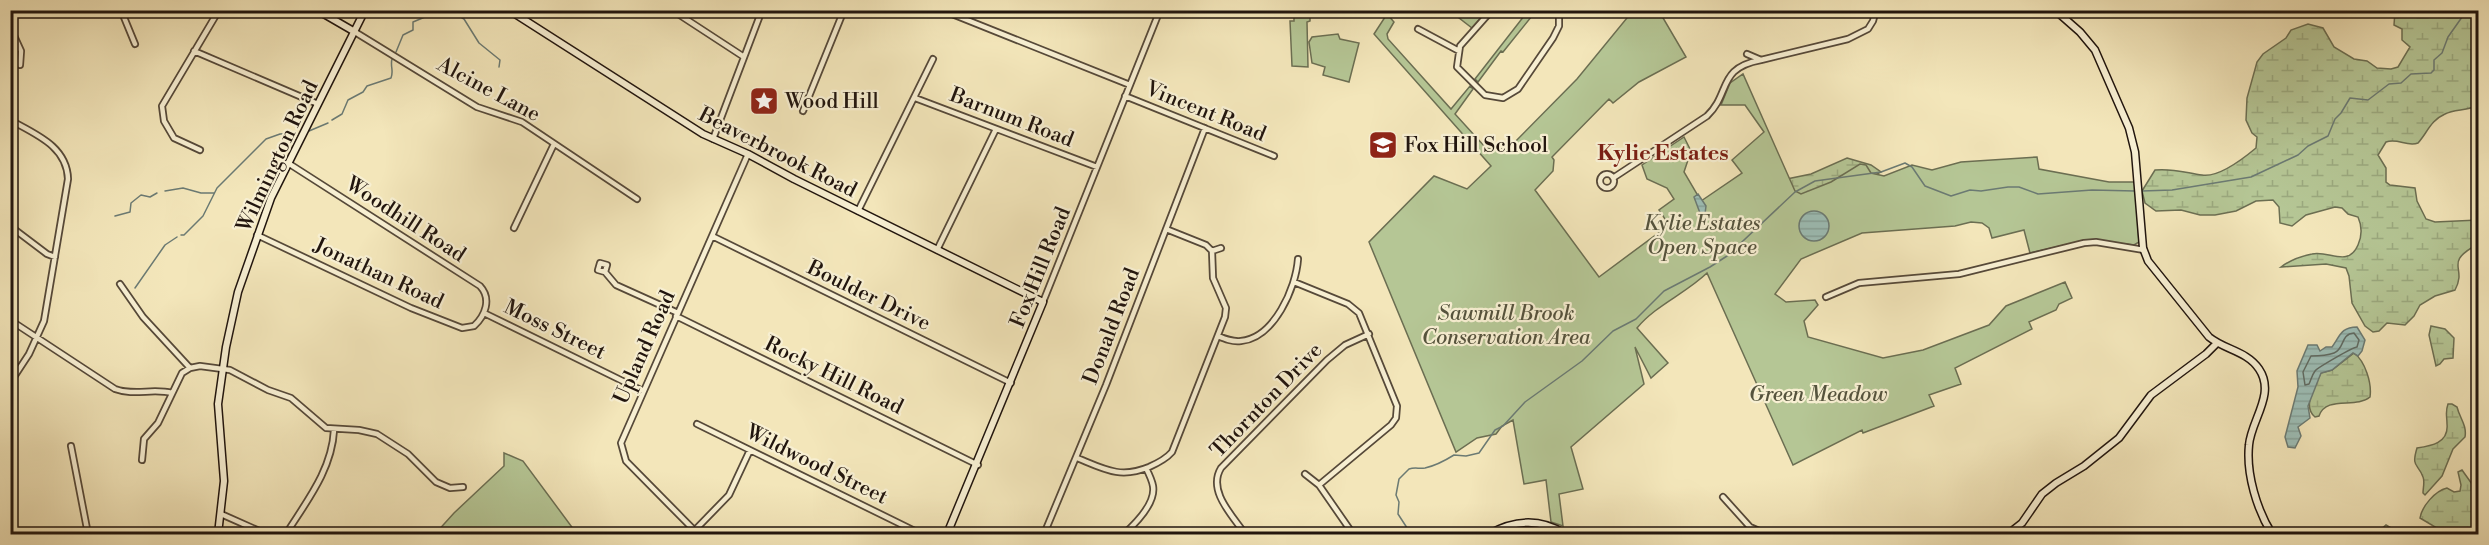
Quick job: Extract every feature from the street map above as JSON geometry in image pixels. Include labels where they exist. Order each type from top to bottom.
[{"type":"street","points":[[121,10],[135,44]]},
{"type":"street","points":[[201,150],[175,139],[169,131],[162,112],[164,99],[219,10]]},
{"type":"street","points":[[316,10],[354,32]]},
{"type":"street","name":"Wilmington Road","points":[[218,534],[224,471],[218,408],[235,305],[257,235],[288,163],[365,10]]},
{"type":"street","name":"Beaverbrook Road","points":[[509,10],[713,139],[748,154],[1043,302]]},
{"type":"street","points":[[672,10],[744,57]]},
{"type":"street","points":[[713,139],[762,10]]},
{"type":"street","points":[[803,111],[844,10]]},
{"type":"street","points":[[942,10],[956,13],[1130,85]]},
{"type":"street","name":"Fox Hill Road","points":[[947,534],[978,465],[1160,10]]},
{"type":"street","points":[[1492,10],[1459,51],[1457,66],[1461,73],[1485,95],[1503,98],[1518,89],[1553,38],[1559,26],[1559,10]]},
{"type":"street","points":[[1613,178],[1707,116],[1714,108],[1732,74],[1747,63],[1857,36],[1869,27],[1876,10]]},
{"type":"street","points":[[2055,10],[2080,32],[2095,50],[2129,128],[2135,152],[2144,250],[2150,264],[2217,343],[2248,357],[2264,377],[2264,397],[2250,436],[2248,452],[2256,501],[2272,534]]},
{"type":"street","points":[[10,27],[21,51],[20,65]]},
{"type":"street","points":[[1418,29],[1459,51]]},
{"type":"street","name":"Alcine Lane","points":[[354,32],[472,104],[520,120],[637,199]]},
{"type":"street","points":[[194,51],[318,105]]},
{"type":"street","points":[[1747,54],[1761,60]]},
{"type":"street","points":[[858,211],[933,59]]},
{"type":"street","name":"Vincent Road","points":[[1125,96],[1274,156]]},
{"type":"street","name":"Barnum Road","points":[[915,98],[1097,167]]},
{"type":"street","points":[[10,120],[54,146],[66,166],[68,185],[44,321],[37,338],[10,383]]},
{"type":"street","name":"Donald Road","points":[[1044,534],[1077,458],[1205,128]]},
{"type":"street","points":[[937,250],[996,129]]},
{"type":"street","points":[[514,228],[554,144]]},
{"type":"street","name":"Upland Road","points":[[697,532],[628,464],[622,454],[622,438],[748,154]]},
{"type":"street","name":"Woodhill Road","points":[[288,163],[478,285],[486,295],[484,314]]},
{"type":"street","points":[[10,226],[47,254],[55,257]]},
{"type":"street","points":[[1077,458],[1115,472],[1132,473],[1166,458],[1177,443],[1226,310],[1213,278],[1212,251],[1206,245],[1166,229]]},
{"type":"street","name":"Jonathan Road","points":[[257,235],[411,308],[461,327],[474,326],[484,314]]},
{"type":"street","name":"Boulder Drive","points":[[712,236],[1011,383]]},
{"type":"street","points":[[1827,297],[1859,283],[1959,274],[2084,243],[2096,242],[2144,250]]},
{"type":"street","points":[[1212,251],[1221,248]]},
{"type":"street","points":[[1218,336],[1236,341],[1255,336],[1282,310],[1294,282],[1298,259]]},
{"type":"street","name":"Rocky Hill Road","points":[[605,272],[616,285],[978,465]]},
{"type":"street","points":[[1294,282],[1353,307],[1362,317],[1395,400],[1396,418],[1389,428],[1319,485]]},
{"type":"street","points":[[120,284],[143,317],[190,368]]},
{"type":"street","name":"Moss Street","points":[[484,314],[643,391]]},
{"type":"street","points":[[10,320],[115,389],[129,392],[157,390],[172,393]]},
{"type":"street","name":"Thornton Drive","points":[[1245,534],[1218,492],[1216,482],[1218,473],[1327,360],[1345,345],[1369,334]]},
{"type":"street","points":[[2008,534],[2024,522],[2042,494],[2084,466],[2121,437],[2151,395],[2206,354],[2217,343]]},
{"type":"street","points":[[142,460],[144,440],[158,423],[182,373],[190,368],[223,369],[233,371],[268,390],[291,398],[318,423],[334,430],[359,430],[377,434],[408,454],[436,482],[450,488],[463,488]]},
{"type":"street","name":"Wildwood Street","points":[[697,424],[921,534]]},
{"type":"street","points":[[286,534],[321,480],[334,430]]},
{"type":"street","points":[[71,446],[88,534]]},
{"type":"street","points":[[697,532],[729,495],[750,450]]},
{"type":"street","points":[[1124,534],[1137,521],[1152,497],[1153,487],[1146,468]]},
{"type":"street","points":[[1305,474],[1319,485],[1353,534]]},
{"type":"street","points":[[1723,498],[1750,526],[1766,534]]},
{"type":"street","points":[[221,514],[266,534]]},
{"type":"street","points":[[1489,534],[1507,525],[1526,523],[1545,525],[1565,534]]},
{"type":"green space","points":[[1628,10],[1659,11],[1686,57],[1639,82],[1613,103],[1609,99],[1552,157],[1553,171],[1535,190],[1599,277],[1669,225],[1659,210],[1674,199],[1667,188],[1647,179],[1642,165],[1684,137],[1691,151],[1684,172],[1701,201],[1742,173],[1732,160],[1764,132],[1745,105],[1721,105],[1730,83],[1743,74],[1795,191],[1801,194],[1831,182],[1860,164],[1866,165],[1871,173],[1884,176],[1912,165],[1932,170],[1961,162],[2037,157],[2039,169],[2109,182],[2135,182],[2139,242],[2134,245],[2087,240],[2030,253],[2024,230],[1992,238],[1989,228],[1982,223],[1971,222],[1955,226],[1862,233],[1801,259],[1775,294],[1786,302],[1815,300],[1818,305],[1804,321],[1808,337],[1883,358],[1923,350],[1989,325],[2006,306],[2065,282],[2072,298],[2059,304],[2056,310],[2029,322],[2032,329],[1955,368],[1961,384],[1929,395],[1934,406],[1863,433],[1862,430],[1793,465],[1707,273],[1653,313],[1637,328],[1668,363],[1651,378],[1635,347],[1644,384],[1571,447],[1583,489],[1559,494],[1563,526],[1551,522],[1546,480],[1524,484],[1513,420],[1502,426],[1496,434],[1477,438],[1456,452],[1369,242],[1434,176],[1467,189],[1491,166],[1374,34],[1387,14],[1394,22],[1387,34],[1388,39],[1451,109],[1470,86],[1473,89],[1455,114],[1486,148],[1508,149],[1577,79],[1627,18]]},
{"type":"green space","points":[[1294,11],[1310,11],[1310,21],[1307,22],[1308,67],[1292,66],[1290,21],[1294,21]]},
{"type":"green space","points":[[1450,11],[1487,11],[1472,28]]},
{"type":"green space","points":[[1528,11],[1536,11],[1478,82],[1475,79]]},
{"type":"green space","points":[[2395,11],[2478,11],[2478,105],[2449,112],[2440,117],[2418,143],[2386,142],[2378,155],[2386,168],[2386,182],[2390,185],[2415,188],[2417,201],[2426,219],[2435,222],[2478,220],[2478,244],[2461,256],[2458,261],[2459,276],[2455,290],[2435,296],[2420,305],[2405,325],[2387,323],[2379,331],[2373,332],[2365,326],[2352,303],[2346,268],[2326,264],[2281,267],[2296,259],[2318,253],[2338,257],[2349,256],[2354,252],[2360,238],[2361,227],[2358,217],[2348,214],[2342,208],[2335,207],[2306,215],[2292,226],[2280,223],[2279,207],[2273,200],[2256,201],[2236,211],[2215,215],[2200,215],[2181,210],[2156,211],[2145,203],[2142,191],[2155,170],[2209,175],[2231,166],[2256,148],[2257,137],[2252,133],[2246,120],[2247,98],[2257,62],[2263,54],[2286,38],[2291,30],[2308,24],[2323,28],[2334,47],[2354,59],[2367,61],[2377,68],[2398,67],[2410,47],[2402,40],[2402,29],[2394,25]]},
{"type":"green space","points":[[1338,34],[1340,39],[1359,43],[1349,82],[1323,75],[1325,67],[1312,63],[1309,42],[1312,37]]},
{"type":"green space","points":[[1847,158],[1871,165],[1881,172],[1692,272],[1782,180],[1811,174]]},
{"type":"green space","points":[[2431,326],[2445,329],[2454,338],[2453,358],[2444,359],[2436,366],[2429,335]]},
{"type":"green space","points":[[2354,353],[2367,373],[2370,397],[2357,402],[2328,406],[2319,416],[2315,417],[2311,413],[2310,402],[2321,373],[2332,370]]},
{"type":"green space","points":[[2448,404],[2457,407],[2464,425],[2465,437],[2453,449],[2442,476],[2425,495],[2423,493],[2424,479],[2416,465],[2415,454],[2417,448],[2433,445],[2445,435]]},
{"type":"green space","points":[[504,453],[523,461],[577,534],[561,534],[547,528],[537,534],[435,534],[504,466]]},
{"type":"green space","points":[[2462,470],[2472,484],[2478,486],[2478,534],[2444,534],[2420,518],[2421,513],[2438,492],[2447,488],[2454,492],[2460,491],[2458,472]]},
{"type":"green space","points":[[2386,525],[2393,529],[2395,534],[2368,534],[2368,529],[2379,531]]},
{"type":"water","points":[[1698,194],[1706,206],[1705,214],[1700,213],[1694,197]]},
{"type":"water","points":[[1814,211],[1824,216],[1829,226],[1824,236],[1814,241],[1804,236],[1799,226],[1804,216]]},
{"type":"water","points":[[2357,327],[2365,340],[2362,351],[2358,356],[2353,353],[2332,370],[2321,373],[2308,406],[2310,418],[2298,427],[2301,436],[2295,448],[2288,447],[2285,437],[2298,387],[2297,371],[2308,345],[2317,345],[2320,351],[2326,347],[2332,347],[2344,330]]},
{"type":"waterway","points":[[396,52],[403,35],[413,30],[413,22],[425,17],[430,10]]},
{"type":"waterway","points":[[449,10],[464,19],[479,43],[500,60],[499,67]]},
{"type":"waterway","points":[[2142,191],[2172,190],[2251,177],[2298,155],[2308,146],[2328,136],[2335,119],[2350,98],[2368,100],[2389,84],[2401,83],[2411,74],[2431,73],[2434,70],[2434,60],[2442,53],[2448,37],[2467,10]]},
{"type":"waterway","points":[[332,120],[342,114],[348,100],[363,92],[367,86],[391,78],[392,59]]},
{"type":"waterway","points":[[309,131],[328,123]]},
{"type":"waterway","points":[[181,235],[184,235],[203,216],[217,188],[266,139],[280,134],[296,133]]},
{"type":"waterway","points":[[1411,534],[1398,514],[1399,502],[1396,495],[1399,479],[1409,469],[1429,467],[1454,455],[1466,456],[1479,453],[1495,430],[1503,426],[1525,402],[1582,361],[1613,331],[1636,319],[1664,291],[1727,256],[1795,192],[1815,181],[1881,172],[1905,163],[1912,167],[1925,186],[1951,196],[1970,190],[1981,191],[2008,187],[2019,187],[2038,194],[2092,190],[2135,191]]},
{"type":"waterway","points":[[165,191],[183,188],[201,193],[214,193]]},
{"type":"waterway","points":[[115,216],[130,212],[131,203],[141,195],[150,197],[157,193]]},
{"type":"waterway","points":[[135,288],[165,245],[177,237]]},
{"type":"place","name":"Wood Hill","points":[[764,101]]},
{"type":"place","name":"Fox Hill School","points":[[1383,145]]},
{"type":"district","name":"Kylie Estates","points":[[1663,152]]},
{"type":"park label","name":"Kylie Estates Open Space","points":[[1702,235]]},
{"type":"park label","name":"Sawmill Brook Conservation Area","points":[[1506,325]]},
{"type":"park label","name":"Green Meadow","points":[[1818,394]]}]
